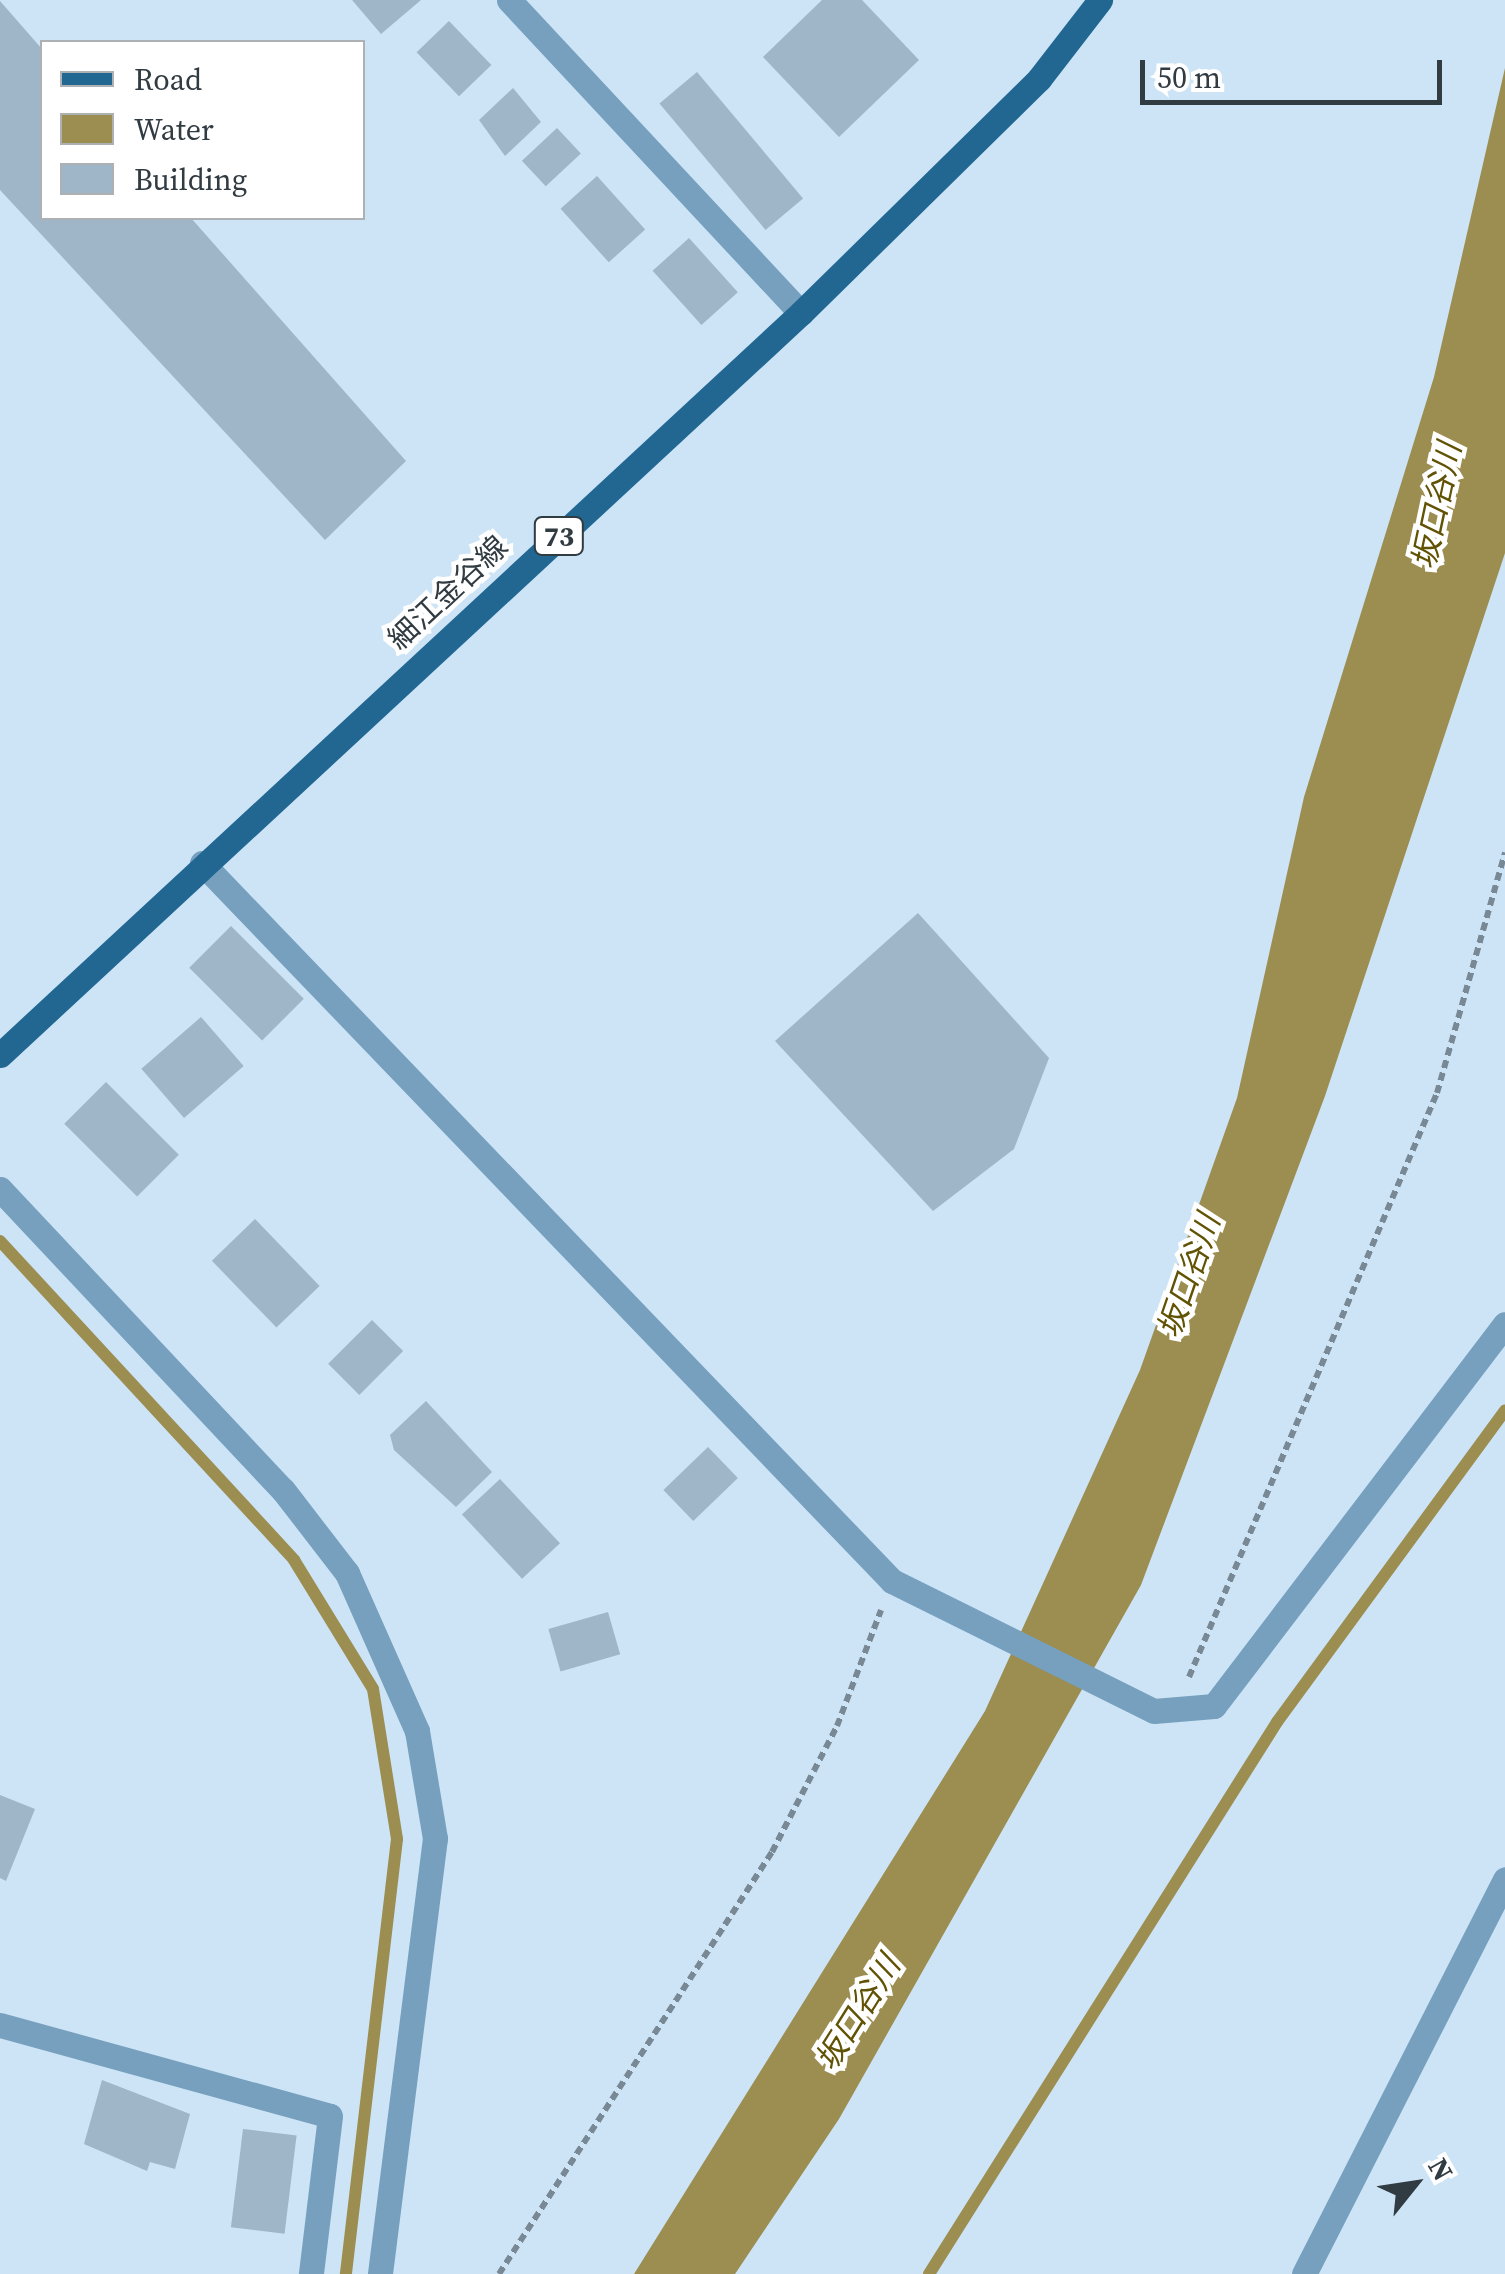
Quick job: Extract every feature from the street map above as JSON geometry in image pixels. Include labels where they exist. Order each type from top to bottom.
[{"type":"main road","name":"細江金谷線","points":[[0,1055],[202,863],[802,313],[1038,79],[1100,0]]},
{"type":"street","points":[[509,0],[802,313]]},
{"type":"street","points":[[202,863],[892,1581],[1164,1711],[1214,1706],[1505,1324]]},
{"type":"street","points":[[0,1190],[336,1559],[417,1732],[435,1838],[380,2274]]},
{"type":"street","points":[[1304,2274],[1505,1879]]},
{"type":"street","points":[[0,2025],[330,2116],[310,2274]]},
{"type":"path","points":[[1164,1711],[1437,1093],[1505,852]]},
{"type":"path","points":[[499,2274],[772,1852],[837,1726],[892,1581]]},
{"type":"water","name":"坂口谷川","points":[[1505,68],[1505,553],[1325,1096],[1141,1585],[839,2119],[735,2274],[634,2274],[985,1711],[1140,1370],[1237,1098],[1304,797],[1434,377]]},
{"type":"building","points":[[352,0],[421,0],[381,34]]},
{"type":"building","points":[[822,0],[862,0],[919,60],[839,137],[763,57]]},
{"type":"building","points":[[0,1],[40,47],[40,220],[193,220],[406,461],[325,540],[0,190]]},
{"type":"building","points":[[449,21],[491,65],[459,96],[417,52]]},
{"type":"building","points":[[697,72],[803,198],[766,230],[659,103]]},
{"type":"building","points":[[513,88],[541,122],[505,156],[479,120]]},
{"type":"building","points":[[557,128],[581,154],[546,186],[522,161]]},
{"type":"building","points":[[597,176],[645,230],[609,262],[561,209]]},
{"type":"building","points":[[689,238],[738,292],[701,325],[653,271]]},
{"type":"building","points":[[918,913],[1049,1058],[1014,1149],[933,1211],[775,1041]]},
{"type":"building","points":[[231,926],[304,999],[262,1041],[189,968]]},
{"type":"building","points":[[201,1017],[244,1066],[184,1118],[141,1069]]},
{"type":"building","points":[[106,1082],[179,1155],[137,1197],[64,1124]]},
{"type":"building","points":[[255,1219],[320,1286],[276,1328],[212,1261]]},
{"type":"building","points":[[372,1320],[403,1351],[359,1395],[328,1364]]},
{"type":"building","points":[[426,1401],[492,1472],[456,1507],[394,1450],[390,1435]]},
{"type":"building","points":[[708,1447],[738,1478],[693,1521],[663,1490]]},
{"type":"building","points":[[500,1479],[560,1543],[522,1579],[462,1514]]},
{"type":"building","points":[[608,1612],[620,1654],[561,1671],[548,1629]]},
{"type":"building","points":[[0,1795],[35,1809],[6,1881],[0,1878]]},
{"type":"building","points":[[102,2080],[190,2114],[175,2169],[150,2162],[147,2171],[84,2144]]},
{"type":"building","points":[[243,2129],[297,2136],[285,2234],[231,2227]]},
{"type":"waterway","points":[[0,1241],[294,1560],[373,1689],[397,1839],[346,2274]]},
{"type":"waterway","points":[[929,2274],[1277,1722],[1505,1410]]}]
